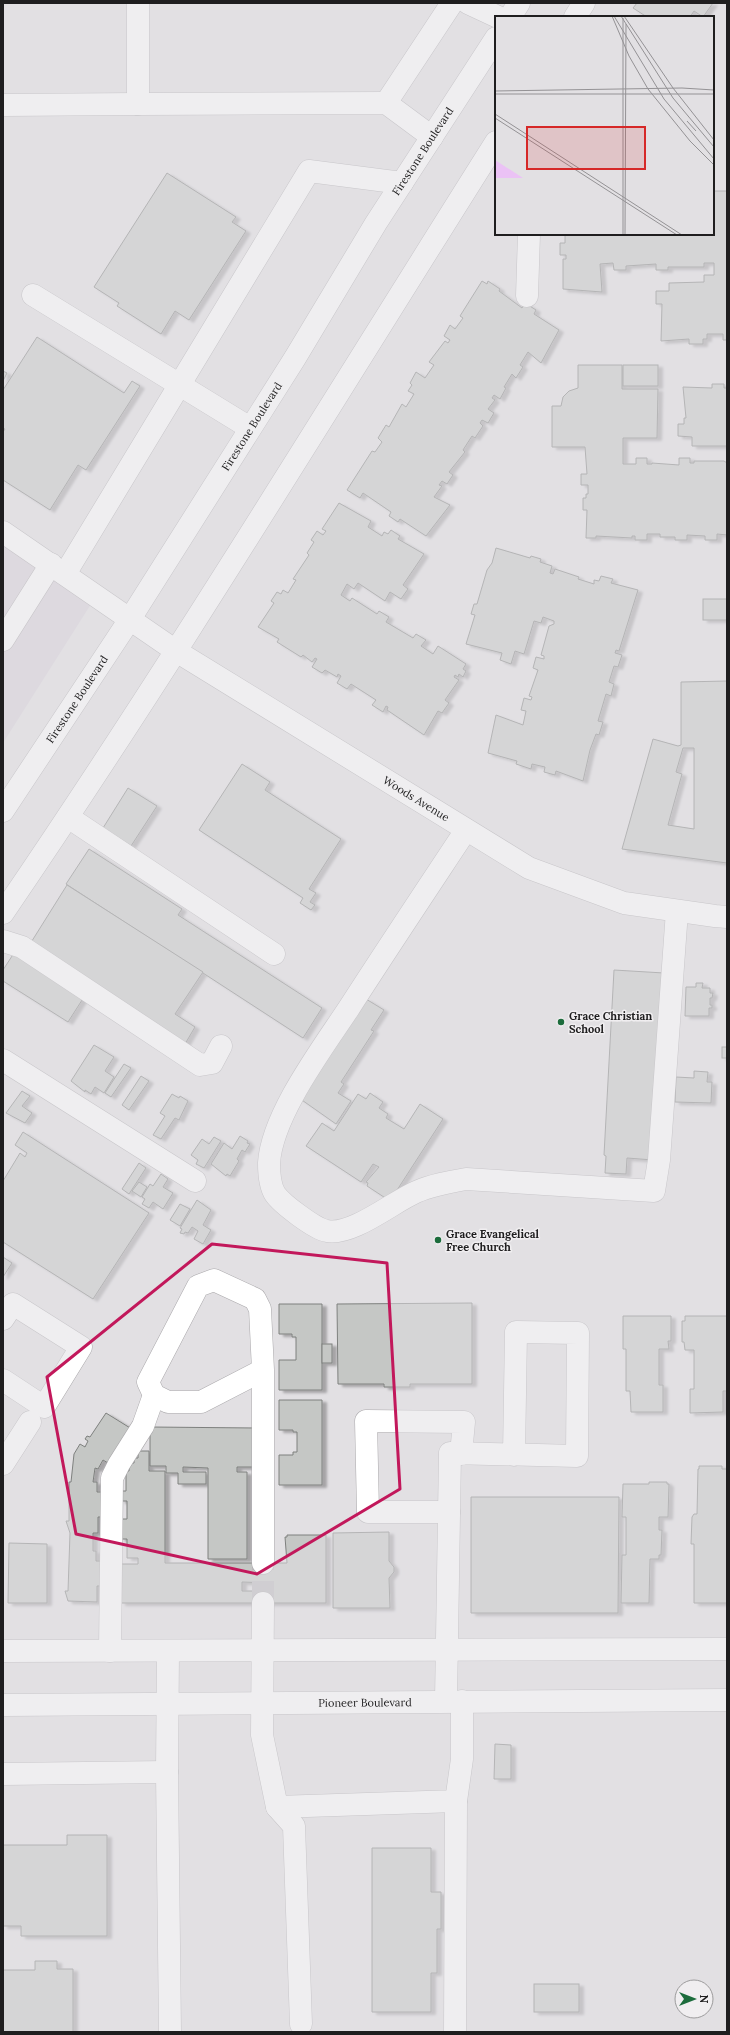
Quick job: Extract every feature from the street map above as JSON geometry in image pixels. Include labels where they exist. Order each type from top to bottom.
[{"type":"main road","points":[[138,3],[138,104]]},
{"type":"main road","points":[[386,103],[452,3]]},
{"type":"main road","points":[[468,3],[496,16]]},
{"type":"main road","points":[[511,16],[519,3]]},
{"type":"main road","points":[[576,16],[584,3]]},
{"type":"main road","name":"Firestone Boulevard","points":[[3,811],[130,619],[402,183],[495,40]]},
{"type":"main road","points":[[3,105],[386,103],[432,137]]},
{"type":"main road","points":[[3,914],[176,651],[495,144]]},
{"type":"main road","points":[[3,640],[58,569],[180,385],[309,171],[402,183]]},
{"type":"main road","points":[[527,296],[529,235]]},
{"type":"main road","points":[[33,295],[250,428]]},
{"type":"main road","name":"Woods Avenue","points":[[3,532],[176,651],[529,868],[624,903],[727,917]]},
{"type":"main road","points":[[68,817],[274,954]]},
{"type":"main road","points":[[466,830],[314,1061],[278,1123],[269,1162],[269,1173],[275,1194],[310,1224],[327,1231],[342,1230],[368,1220],[416,1192],[442,1183],[466,1179],[654,1191],[659,1160],[677,911]]},
{"type":"main road","points":[[3,941],[22,947],[200,1065],[212,1063],[222,1046]]},
{"type":"main road","points":[[3,1060],[195,1181]]},
{"type":"main road","points":[[264,1370],[201,1402],[168,1402],[154,1395],[148,1382],[198,1286],[214,1280],[255,1300],[258,1304],[260,1309],[264,1370],[264,1563]]},
{"type":"main road","points":[[3,1319],[13,1304],[81,1347],[44,1407],[3,1380]]},
{"type":"main road","points":[[455,2032],[456,1801],[462,1759],[447,1650],[450,1453],[461,1454],[514,1455],[577,1456],[578,1333],[516,1332],[514,1455]]},
{"type":"main road","points":[[110,1651],[112,1478],[142,1426],[154,1395]]},
{"type":"main road","points":[[449,1512],[368,1512],[366,1421],[464,1422],[461,1454]]},
{"type":"main road","points":[[3,1464],[30,1422]]},
{"type":"main road","points":[[263,1603],[264,1650],[262,1735],[277,1807],[294,1826],[301,2024]]},
{"type":"main road","points":[[3,1651],[727,1649]]},
{"type":"main road","points":[[168,1651],[167,1772],[170,2032]]},
{"type":"main road","name":"Pioneer Boulevard","points":[[3,1705],[727,1700]]},
{"type":"main road","points":[[3,1774],[167,1772]]},
{"type":"main road","points":[[277,1807],[456,1801]]},
{"type":"highlighted area","points":[[212,1244],[387,1263],[400,1489],[257,1574],[76,1534],[47,1377]]},
{"type":"shaded area","points":[[3,543],[93,601],[3,743]]},
{"type":"building","points":[[637,3],[713,3],[704,16],[694,11],[691,16],[645,16],[633,8]]},
{"type":"building","points":[[167,173],[236,217],[232,222],[246,231],[189,320],[175,311],[161,334],[117,306],[119,303],[94,287]]},
{"type":"building","points":[[714,191],[727,191],[727,340],[723,340],[723,334],[707,334],[707,339],[703,339],[703,344],[689,344],[689,339],[661,341],[662,304],[656,304],[656,291],[669,291],[669,283],[704,282],[704,275],[714,275],[714,263],[704,263],[704,267],[668,267],[668,270],[656,270],[656,264],[626,266],[626,270],[614,270],[613,263],[600,264],[602,292],[563,289],[563,259],[566,259],[566,255],[560,255],[560,243],[565,243],[565,235],[714,235]]},
{"type":"building","points":[[482,281],[487,284],[488,281],[500,289],[499,291],[522,308],[525,303],[536,310],[534,314],[559,330],[541,363],[528,352],[520,365],[523,367],[516,378],[512,374],[504,387],[506,388],[500,399],[494,395],[492,398],[495,400],[488,409],[494,413],[488,423],[482,420],[480,423],[483,426],[475,438],[472,436],[463,450],[465,452],[449,472],[453,475],[447,484],[442,481],[439,485],[442,486],[434,497],[450,505],[426,536],[400,519],[398,522],[389,516],[391,512],[363,493],[360,498],[347,490],[372,451],[375,452],[382,442],[378,438],[386,425],[389,427],[402,404],[406,407],[414,394],[408,391],[412,385],[410,383],[416,372],[425,378],[434,365],[429,362],[445,341],[448,343],[450,340],[444,336],[450,325],[455,329],[463,318],[460,316]]},
{"type":"building","points":[[37,337],[124,393],[132,381],[140,386],[86,470],[78,465],[50,510],[3,480],[3,432],[5,429],[3,428],[3,390]]},
{"type":"building","points":[[578,365],[622,365],[622,389],[658,389],[657,438],[623,438],[623,464],[636,464],[636,458],[647,458],[647,464],[679,465],[679,458],[690,458],[690,463],[694,463],[694,461],[724,461],[727,463],[727,535],[717,534],[717,540],[705,540],[705,536],[687,535],[687,540],[675,540],[675,537],[660,537],[660,534],[647,534],[647,540],[635,540],[635,536],[632,536],[632,538],[596,536],[596,538],[586,538],[587,510],[583,510],[583,498],[586,498],[586,494],[588,494],[588,485],[581,485],[581,474],[587,474],[585,447],[552,447],[552,406],[561,406],[563,397],[569,391],[578,388]]},
{"type":"building","points":[[623,365],[658,365],[658,386],[623,386]]},
{"type":"building","points":[[3,371],[7,373],[3,381]]},
{"type":"building","points":[[712,384],[724,384],[724,388],[727,388],[727,446],[692,446],[692,437],[678,436],[678,424],[684,424],[684,418],[686,418],[683,387],[712,388]]},
{"type":"building","points":[[339,503],[371,521],[368,527],[382,536],[384,532],[388,534],[391,530],[400,536],[398,539],[424,554],[403,585],[408,589],[401,599],[390,592],[385,601],[358,583],[354,589],[347,584],[341,595],[350,601],[352,598],[377,614],[379,611],[389,617],[386,622],[413,638],[416,634],[426,640],[421,646],[433,654],[438,646],[466,664],[463,669],[466,671],[463,677],[459,674],[458,677],[455,675],[454,677],[459,680],[445,700],[449,703],[442,713],[438,711],[424,735],[387,710],[388,707],[386,706],[383,712],[372,705],[376,700],[351,684],[347,689],[337,683],[341,676],[338,674],[337,677],[325,670],[322,673],[312,667],[317,659],[315,658],[312,662],[303,655],[301,657],[277,642],[279,639],[258,627],[274,603],[271,601],[277,592],[281,594],[283,590],[288,593],[296,580],[293,579],[309,555],[307,553],[314,542],[311,540],[317,531],[323,535],[326,531],[322,529]]},
{"type":"building","points":[[496,548],[530,558],[531,556],[541,559],[540,562],[552,566],[550,573],[553,574],[555,569],[594,584],[594,580],[599,581],[601,576],[613,579],[611,583],[638,590],[619,651],[616,650],[615,653],[622,655],[618,667],[614,666],[609,682],[614,684],[611,696],[606,694],[598,721],[603,722],[599,735],[596,734],[590,750],[583,781],[556,771],[555,775],[544,772],[545,767],[532,764],[531,769],[516,764],[517,761],[488,753],[496,715],[523,725],[526,711],[521,710],[524,698],[531,700],[532,697],[529,696],[538,670],[533,668],[536,657],[544,659],[544,656],[541,655],[549,626],[554,624],[554,621],[543,617],[541,623],[534,621],[524,654],[515,651],[511,664],[500,660],[502,653],[466,644],[475,615],[471,614],[474,604],[477,604],[487,570],[492,563]]},
{"type":"building","points":[[703,599],[727,599],[727,620],[703,620]]},
{"type":"building","points":[[727,681],[727,863],[622,849],[653,739],[678,746],[681,745],[681,682]],"holes":[[[683,748],[694,748],[694,829],[668,825],[682,774],[676,772]]]},
{"type":"building","points":[[242,764],[270,782],[265,790],[341,839],[309,889],[316,893],[310,902],[315,905],[311,910],[300,903],[303,898],[199,830]]},
{"type":"building","points":[[128,788],[157,806],[131,846],[103,828]]},
{"type":"building","points":[[89,849],[182,909],[178,915],[322,1008],[303,1038],[66,884]]},
{"type":"building","points":[[67,885],[203,972],[175,1014],[195,1027],[185,1044],[30,944]]},
{"type":"building","points":[[14,953],[84,997],[68,1022],[3,981],[3,970]]},
{"type":"building","points":[[614,970],[664,973],[653,1160],[627,1158],[626,1174],[605,1173],[606,1156],[604,1155]]},
{"type":"building","points":[[696,983],[703,983],[702,988],[710,988],[710,993],[713,993],[712,998],[710,998],[710,1005],[712,1005],[712,1008],[709,1008],[709,1016],[685,1016],[686,987],[696,987]]},
{"type":"building","points":[[366,999],[384,1010],[371,1030],[374,1031],[341,1082],[344,1084],[338,1093],[351,1101],[336,1124],[299,1098]]},
{"type":"building","points":[[94,1045],[114,1057],[105,1071],[114,1077],[104,1093],[95,1087],[91,1094],[85,1090],[85,1092],[71,1081]]},
{"type":"building","points":[[722,1047],[727,1047],[727,1058],[722,1058]]},
{"type":"building","points":[[124,1064],[131,1068],[111,1097],[105,1093]]},
{"type":"building","points":[[694,1071],[708,1072],[707,1082],[712,1082],[711,1103],[675,1102],[676,1077],[694,1078]]},
{"type":"building","points":[[141,1076],[149,1081],[129,1110],[122,1105]]},
{"type":"building","points":[[22,1091],[30,1096],[22,1106],[32,1113],[25,1123],[6,1113]]},
{"type":"building","points":[[370,1093],[383,1102],[379,1108],[388,1114],[386,1118],[404,1129],[420,1104],[443,1119],[390,1201],[367,1186],[368,1183],[366,1182],[379,1167],[373,1164],[361,1182],[306,1146],[322,1123],[334,1131],[358,1094],[366,1099]]},
{"type":"building","points":[[172,1094],[179,1098],[180,1096],[188,1101],[179,1120],[175,1118],[161,1139],[153,1135],[165,1116],[160,1113]]},
{"type":"building","points":[[23,1132],[149,1213],[93,1299],[3,1242],[3,1181],[20,1153],[25,1157],[27,1153],[15,1145]]},
{"type":"building","points":[[240,1136],[250,1144],[245,1152],[242,1150],[237,1159],[239,1161],[230,1176],[227,1174],[226,1176],[211,1164],[224,1143],[232,1149]]},
{"type":"building","points":[[214,1137],[221,1141],[204,1168],[196,1164],[198,1160],[191,1155],[202,1139],[209,1144]]},
{"type":"building","points":[[139,1163],[146,1168],[129,1194],[122,1189]]},
{"type":"building","points":[[161,1174],[168,1179],[163,1187],[173,1193],[163,1209],[153,1202],[149,1208],[142,1204],[145,1199],[142,1197],[150,1184],[153,1186]]},
{"type":"building","points":[[139,1182],[147,1187],[141,1197],[132,1191]]},
{"type":"building","points":[[197,1200],[211,1210],[203,1225],[211,1230],[203,1244],[194,1239],[198,1231],[192,1227],[188,1233],[180,1233],[182,1229],[180,1228]]},
{"type":"building","points":[[180,1204],[190,1209],[180,1226],[170,1220]]},
{"type":"building","points":[[3,1257],[12,1263],[3,1277]]},
{"type":"building","points":[[472,1303],[472,1384],[410,1384],[410,1387],[384,1387],[384,1384],[338,1384],[337,1304]]},
{"type":"building","points":[[279,1304],[322,1304],[322,1390],[279,1390],[279,1360],[296,1360],[296,1337],[292,1337],[292,1334],[279,1334]]},
{"type":"building","points":[[623,1316],[671,1316],[671,1341],[668,1341],[669,1349],[659,1349],[659,1385],[663,1385],[663,1412],[631,1412],[630,1391],[626,1391],[626,1349],[623,1349]]},
{"type":"building","points":[[685,1316],[727,1316],[727,1391],[723,1391],[723,1412],[690,1413],[690,1389],[694,1389],[694,1350],[685,1350],[684,1342],[682,1342],[682,1321],[685,1321]]},
{"type":"building","points":[[322,1344],[332,1344],[332,1363],[322,1363]]},
{"type":"building","points":[[279,1400],[322,1400],[322,1485],[279,1485],[279,1455],[293,1455],[293,1452],[297,1452],[297,1432],[293,1432],[293,1430],[279,1430]]},
{"type":"building","points":[[106,1413],[135,1431],[108,1463],[103,1460],[98,1469],[95,1468],[93,1482],[97,1482],[97,1492],[103,1492],[103,1517],[98,1517],[98,1533],[93,1533],[93,1551],[96,1551],[96,1561],[103,1561],[103,1586],[97,1586],[97,1602],[68,1601],[65,1591],[68,1591],[70,1533],[66,1521],[69,1521],[69,1482],[71,1482],[74,1454],[80,1444],[85,1447],[88,1441],[85,1439],[87,1436],[90,1437]]},
{"type":"building","points":[[150,1427],[256,1428],[256,1467],[237,1467],[237,1472],[247,1472],[247,1559],[208,1559],[208,1468],[183,1467],[183,1472],[206,1472],[206,1484],[178,1484],[178,1473],[166,1473],[166,1466],[150,1466]]},
{"type":"building","points":[[138,1451],[149,1451],[149,1471],[165,1471],[165,1563],[287,1563],[285,1537],[287,1537],[287,1535],[326,1535],[326,1603],[121,1603],[121,1564],[138,1564],[138,1558],[127,1558],[127,1539],[121,1539],[121,1519],[127,1519],[127,1501],[121,1501],[121,1491],[126,1491],[126,1471],[129,1471],[129,1463],[134,1463],[134,1458],[138,1458]],"holes":[[[242,1582],[271,1583],[271,1591],[242,1591]]]},
{"type":"building","points":[[699,1466],[722,1466],[722,1469],[727,1469],[727,1603],[694,1603],[694,1544],[691,1544],[692,1517],[694,1514],[697,1514]]},
{"type":"building","points":[[649,1482],[667,1482],[667,1484],[669,1484],[668,1517],[659,1517],[659,1530],[662,1530],[661,1555],[659,1555],[659,1559],[650,1559],[649,1603],[621,1603],[622,1555],[626,1555],[626,1517],[622,1517],[623,1484],[649,1484]]},
{"type":"building","points":[[471,1497],[619,1497],[618,1613],[471,1613]]},
{"type":"building","points":[[389,1532],[389,1561],[394,1567],[394,1572],[389,1578],[390,1608],[333,1608],[333,1533]]},
{"type":"building","points":[[9,1543],[47,1544],[47,1603],[8,1603]]},
{"type":"building","points":[[495,1744],[511,1745],[511,1779],[494,1779]]},
{"type":"building","points":[[67,1835],[107,1835],[107,1936],[21,1936],[21,1926],[3,1926],[3,1845],[67,1845]]},
{"type":"building","points":[[372,1848],[431,1848],[431,1892],[441,1892],[441,1929],[437,1929],[437,1973],[431,1973],[431,2012],[372,2012]]},
{"type":"building","points":[[35,1961],[57,1961],[57,1969],[73,1969],[73,2032],[3,2032],[3,1970],[35,1970]]},
{"type":"building","points":[[534,1984],[579,1984],[579,2012],[534,2012]]},
{"type":"tunnel","points":[[263,1563],[263,1603]]},
{"type":"place","name":"Grace Christian School","points":[[561,1022]]},
{"type":"place","name":"Grace Evangelical Free Church","points":[[438,1240]]}]
